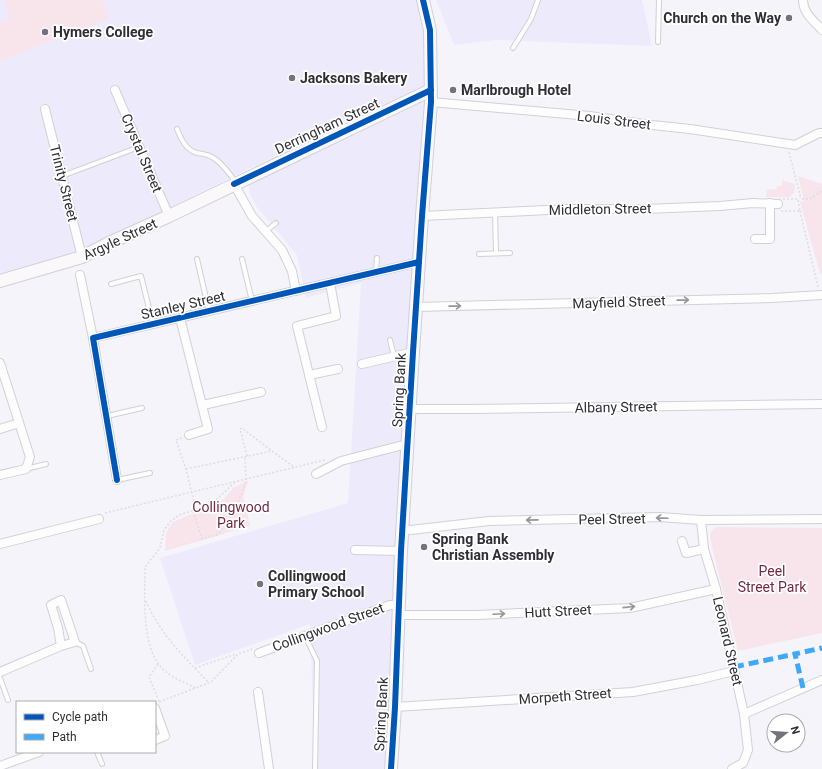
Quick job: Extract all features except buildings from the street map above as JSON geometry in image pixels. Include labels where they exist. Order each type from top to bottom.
[{"type":"street","name":"Spring Bank","points":[[390,769],[407,444],[431,96],[430,30],[423,0]]},
{"type":"street","name":"Spring Bank","points":[[427,13],[430,0]]},
{"type":"street","points":[[803,0],[805,12],[822,30]]},
{"type":"street","name":"Crystal Street","points":[[115,90],[169,216]]},
{"type":"street","name":"Louis Street","points":[[431,96],[690,129],[792,145]]},
{"type":"street","name":"Derringham Street","points":[[235,183],[431,96]]},
{"type":"street","name":"Trinity Street","points":[[45,109],[82,257]]},
{"type":"street","points":[[792,145],[822,133]]},
{"type":"street","points":[[235,183],[252,216],[282,250],[292,271],[296,291]]},
{"type":"street","name":"Argyle Street","points":[[0,282],[82,257],[235,183]]},
{"type":"street","points":[[755,239],[770,239],[774,203]]},
{"type":"street","name":"Middleton Street","points":[[422,216],[568,209],[645,209],[774,203]]},
{"type":"street","name":"Stanley Street","points":[[93,338],[419,262]]},
{"type":"street","points":[[80,275],[93,338],[117,480]]},
{"type":"street","points":[[322,427],[297,326],[336,316],[330,283]]},
{"type":"street","name":"Mayfield Street","points":[[416,306],[772,298],[821,295]]},
{"type":"street","points":[[180,318],[208,429],[189,435]]},
{"type":"street","points":[[362,364],[413,352]]},
{"type":"street","points":[[0,363],[30,457],[26,469],[0,475]]},
{"type":"street","points":[[309,375],[338,369]]},
{"type":"street","points":[[203,406],[261,392]]},
{"type":"street","name":"Albany Street","points":[[410,409],[822,404]]},
{"type":"street","points":[[0,429],[19,423]]},
{"type":"street","points":[[316,474],[341,461],[407,444]]},
{"type":"street","name":"Peel Street","points":[[402,531],[489,521],[660,517],[701,520],[822,519]]},
{"type":"street","points":[[0,544],[99,519]]},
{"type":"street","name":"Leonard Street","points":[[701,520],[704,549],[716,589],[744,714],[748,750],[743,763],[732,769]]},
{"type":"street","points":[[682,541],[686,553],[704,549]]},
{"type":"street","points":[[355,550],[401,551]]},
{"type":"street","name":"Hutt Street","points":[[398,610],[460,615],[630,608],[716,589]]},
{"type":"street","points":[[0,672],[61,646],[75,642],[61,600],[51,605],[58,628],[61,646]]},
{"type":"street","name":"Collingwood Street","points":[[259,653],[390,605],[398,610]]},
{"type":"street","name":"Morpeth Street","points":[[394,707],[633,692],[697,680],[734,671]]},
{"type":"street","points":[[744,714],[822,680]]},
{"type":"street","points":[[258,692],[269,769]]},
{"type":"street","points":[[156,705],[165,736],[156,740]]},
{"type":"street","points":[[0,766],[36,753]]},
{"type":"lane","points":[[513,48],[532,19],[538,0]]},
{"type":"lane","points":[[658,42],[659,0]]},
{"type":"lane","points":[[176,130],[188,148],[195,153],[213,158],[224,167],[235,183]]},
{"type":"lane","points":[[62,176],[139,147]]},
{"type":"lane","points":[[495,212],[496,253]]},
{"type":"lane","points":[[266,231],[276,223]]},
{"type":"lane","points":[[479,254],[510,253]]},
{"type":"lane","points":[[376,272],[377,258]]},
{"type":"lane","points":[[197,260],[209,311]]},
{"type":"lane","points":[[242,260],[252,301]]},
{"type":"lane","points":[[111,284],[141,276],[153,324]]},
{"type":"lane","points":[[390,340],[394,356]]},
{"type":"lane","points":[[107,416],[142,408]]},
{"type":"lane","points":[[26,469],[46,464]]},
{"type":"lane","points":[[117,480],[150,473]]},
{"type":"lane","points":[[305,636],[317,661],[315,769]]},
{"type":"lane","points":[[75,642],[83,646],[91,669]]},
{"type":"lane","points":[[0,678],[8,700]]},
{"type":"lane","points":[[98,753],[102,764]]},
{"type":"path","points":[[792,145],[788,149],[801,199]]},
{"type":"path","points":[[800,211],[781,211],[774,203],[779,199],[810,199],[822,191]]},
{"type":"path","points":[[798,199],[821,295]]},
{"type":"path","points":[[189,435],[176,440],[186,469],[202,539],[217,535],[221,531],[239,500],[246,479],[246,456],[240,429],[242,428],[294,467]]},
{"type":"path","points":[[186,469],[272,451]]},
{"type":"path","points":[[99,519],[98,515],[330,459]]},
{"type":"path","points":[[195,688],[180,681],[158,664],[147,636],[145,567],[160,548],[164,530],[170,522],[179,515],[208,506],[236,481]]},
{"type":"path","points":[[145,600],[153,618],[164,634],[208,683]]},
{"type":"path","points":[[195,668],[251,649],[259,653]]},
{"type":"path","points":[[156,705],[211,682],[238,654]]},
{"type":"path","points":[[155,701],[149,677],[158,664]]},
{"type":"shaded area","points":[[0,0],[417,0],[426,22],[428,44],[425,89],[350,120],[86,249],[0,276]]},
{"type":"shaded area","points":[[436,0],[642,0],[652,46],[496,40],[454,45]]},
{"type":"shaded area","points":[[421,97],[427,101],[389,769],[315,769],[310,624],[195,665],[160,558],[348,503],[361,283],[306,298],[297,255],[256,206],[250,194],[249,187],[250,183]]},
{"type":"green space","name":"Hymers College","points":[[4,0],[102,0],[109,18],[0,61],[0,23],[7,20],[9,13]]},
{"type":"green space","points":[[798,176],[822,184],[822,273],[820,274],[800,202],[804,201]]},
{"type":"green space","points":[[782,180],[795,184],[794,193],[790,197],[766,197],[767,190],[777,189],[777,186],[782,186]]},
{"type":"green space","name":"Collingwood Park","points":[[249,480],[243,496],[250,526],[165,551],[166,533],[173,522],[189,515],[206,511],[224,499],[233,488]]},
{"type":"green space","name":"Peel Street Park","points":[[716,527],[822,528],[822,633],[738,651],[712,547],[710,533]]},
{"type":"marked path","points":[[803,688],[795,654],[822,648]]},
{"type":"marked path","points":[[734,667],[795,654]]},
{"type":"cycle path","points":[[391,769],[401,551],[422,216],[431,102],[430,30],[423,0]]},
{"type":"cycle path","points":[[234,184],[431,90]]},
{"type":"cycle path","points":[[117,480],[93,338],[419,262]]},
{"type":"place","name":"Church on the Way","points":[[789,18]]},
{"type":"place","name":"Hymers College","points":[[45,32]]},
{"type":"place","name":"Jacksons Bakery","points":[[292,78]]},
{"type":"place","name":"Marlbrough Hotel","points":[[453,90]]},
{"type":"place","name":"Spring Bank Christian Assembly","points":[[424,547]]},
{"type":"place","name":"Collingwood Primary School","points":[[260,584]]}]
